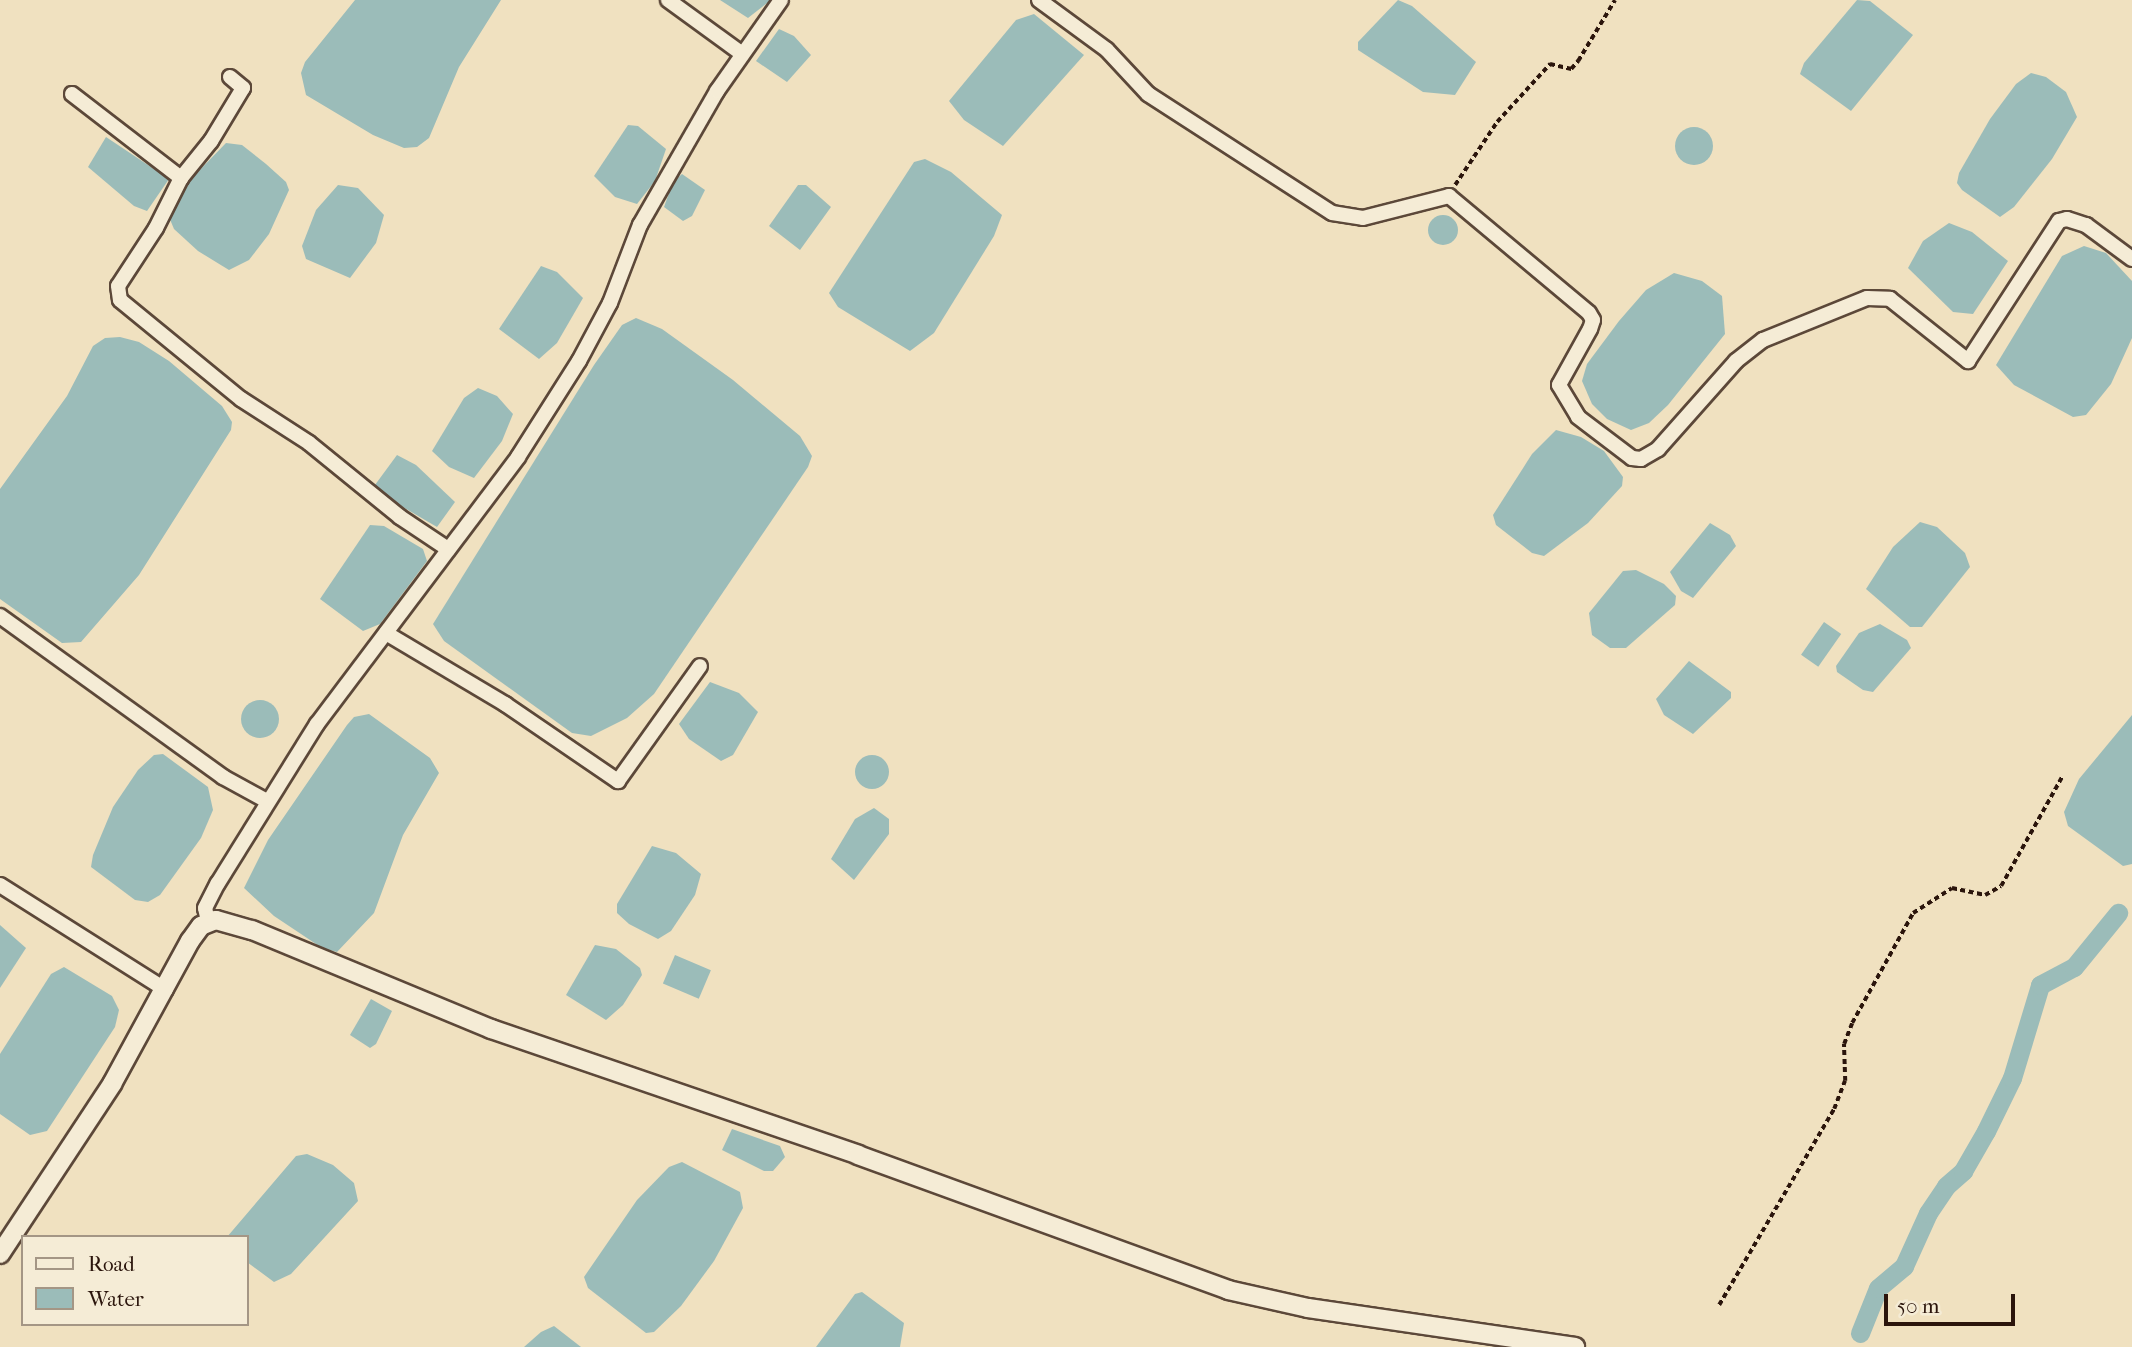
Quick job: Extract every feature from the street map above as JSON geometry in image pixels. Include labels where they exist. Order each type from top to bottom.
[{"type":"street","points":[[668,0],[741,53]]},
{"type":"street","points":[[208,921],[205,908],[267,801],[317,724],[518,457],[579,361],[610,303],[640,225],[741,53],[781,0]]},
{"type":"street","points":[[1039,0],[1107,50],[1148,94],[1324,209],[1344,217],[1363,218],[1449,196],[1588,313],[1593,320],[1590,329],[1559,385],[1578,416],[1616,448],[1641,459],[1658,449],[1736,361],[1779,333],[1867,298],[1890,299],[1968,361],[2059,221],[2067,219],[2086,225],[2132,259]]},
{"type":"street","points":[[230,77],[243,88],[211,141],[181,178],[156,228],[118,286],[120,300],[240,399],[309,443],[363,489],[448,549]]},
{"type":"street","points":[[72,94],[181,178]]},
{"type":"street","points":[[0,616],[223,777],[267,801]]},
{"type":"street","points":[[386,633],[505,704],[618,781],[700,666]]},
{"type":"street","points":[[0,885],[166,990]]},
{"type":"street","points":[[0,1254],[112,1084],[190,942],[208,921]]},
{"type":"street","points":[[208,921],[238,924],[491,1029],[858,1155],[1228,1290],[1308,1308],[1575,1347]]},
{"type":"path","points":[[1449,196],[1504,113],[1549,64],[1571,69],[1615,0]]},
{"type":"path","points":[[1719,1305],[1834,1109],[1845,1081],[1844,1044],[1852,1023],[1913,913],[1952,888],[1985,895],[2001,886],[2062,777]]},
{"type":"water","points":[[355,0],[501,0],[459,67],[429,138],[417,147],[404,148],[373,135],[306,95],[301,73],[305,62]]},
{"type":"water","points":[[720,0],[771,0],[748,18]]},
{"type":"water","points":[[1398,0],[1412,6],[1476,62],[1455,95],[1423,92],[1358,50],[1358,42]]},
{"type":"water","points":[[1857,0],[1870,1],[1913,35],[1851,111],[1800,74],[1804,63]]},
{"type":"water","points":[[1034,14],[1084,55],[1003,146],[964,120],[949,101],[1016,20]]},
{"type":"water","points":[[779,29],[794,36],[811,55],[787,82],[756,61]]},
{"type":"water","points":[[2031,73],[2046,77],[2066,92],[2077,117],[2052,159],[2014,207],[2000,217],[1962,190],[1957,183],[1959,173],[1990,119],[2016,84]]},
{"type":"water","points":[[628,125],[638,126],[666,149],[655,181],[637,204],[615,197],[594,176]]},
{"type":"water","points":[[1694,127],[1707,133],[1713,146],[1707,159],[1694,165],[1681,159],[1675,146],[1681,133]]},
{"type":"water","points":[[106,137],[169,179],[147,211],[134,206],[88,167]]},
{"type":"water","points":[[226,143],[242,145],[286,182],[289,190],[269,234],[249,260],[229,270],[198,251],[174,229],[169,217],[189,181]]},
{"type":"water","points":[[925,159],[951,172],[1002,215],[994,236],[934,333],[910,351],[838,307],[829,293],[914,162]]},
{"type":"water","points":[[682,174],[705,190],[692,216],[683,221],[664,207],[673,182]]},
{"type":"water","points":[[338,185],[358,188],[384,215],[376,243],[350,278],[306,259],[302,246],[316,210]]},
{"type":"water","points":[[798,185],[806,185],[831,207],[800,250],[769,226]]},
{"type":"water","points":[[1443,215],[1454,219],[1458,230],[1454,241],[1443,245],[1432,241],[1428,230],[1432,219]]},
{"type":"water","points":[[1949,223],[1972,232],[2008,261],[1973,314],[1953,312],[1908,268],[1923,241]]},
{"type":"water","points":[[2084,246],[2106,253],[2132,281],[2132,338],[2111,384],[2086,415],[2073,417],[2014,385],[1996,365],[2062,256]]},
{"type":"water","points":[[541,266],[557,272],[583,298],[557,343],[539,359],[499,329]]},
{"type":"water","points":[[1674,273],[1702,281],[1722,296],[1725,334],[1668,405],[1649,423],[1631,430],[1607,419],[1592,404],[1582,381],[1587,364],[1619,321],[1646,290]]},
{"type":"water","points":[[636,318],[662,329],[733,380],[800,436],[812,456],[808,467],[654,694],[627,718],[591,736],[572,733],[444,641],[433,624],[594,365],[622,325]]},
{"type":"water","points":[[120,337],[139,342],[169,361],[222,406],[232,422],[231,430],[139,575],[81,642],[62,643],[0,599],[0,489],[67,396],[93,346],[105,338]]},
{"type":"water","points":[[478,388],[497,396],[513,414],[502,441],[474,478],[449,467],[432,451],[464,398]]},
{"type":"water","points":[[1556,430],[1581,437],[1604,451],[1623,477],[1622,486],[1588,523],[1544,556],[1532,553],[1496,525],[1493,515],[1532,454]]},
{"type":"water","points":[[397,455],[416,465],[455,502],[437,527],[372,489]]},
{"type":"water","points":[[1920,522],[1937,527],[1965,553],[1970,567],[1922,627],[1910,627],[1866,589],[1893,547]]},
{"type":"water","points":[[1710,523],[1730,535],[1736,546],[1693,598],[1681,591],[1670,572]]},
{"type":"water","points":[[370,525],[384,526],[423,549],[427,561],[380,624],[363,631],[320,599]]},
{"type":"water","points":[[1636,570],[1664,584],[1676,596],[1675,605],[1626,648],[1610,648],[1592,635],[1589,613],[1623,571]]},
{"type":"water","points":[[1824,622],[1841,634],[1818,667],[1801,655]]},
{"type":"water","points":[[1880,624],[1907,640],[1911,648],[1873,692],[1863,690],[1837,672],[1836,666],[1859,633]]},
{"type":"water","points":[[1689,661],[1731,692],[1731,698],[1693,734],[1664,715],[1656,699]]},
{"type":"water","points":[[710,682],[739,693],[758,712],[733,755],[721,761],[689,739],[679,724]]},
{"type":"water","points":[[260,700],[273,706],[279,719],[273,732],[260,738],[247,732],[241,719],[247,706]]},
{"type":"water","points":[[369,714],[430,758],[439,773],[403,835],[374,913],[337,952],[322,948],[274,916],[244,888],[268,840],[347,725],[354,717]]},
{"type":"water","points":[[2132,715],[2132,864],[2123,866],[2068,826],[2064,812],[2079,779]]},
{"type":"water","points":[[163,754],[208,787],[213,810],[201,838],[160,895],[148,902],[135,900],[91,867],[93,855],[113,807],[138,770],[154,755]]},
{"type":"water","points":[[872,755],[884,760],[889,772],[884,784],[872,789],[860,784],[855,772],[860,760]]},
{"type":"water","points":[[874,808],[889,819],[889,834],[854,880],[831,859],[855,819]]},
{"type":"water","points":[[652,846],[676,853],[701,874],[695,895],[671,931],[658,939],[629,924],[617,913],[617,904]]},
{"type":"water","points":[[0,925],[26,948],[0,988]]},
{"type":"water","points":[[595,945],[616,949],[640,968],[642,975],[623,1005],[606,1020],[566,995]]},
{"type":"water","points":[[675,955],[711,970],[699,999],[663,984]]},
{"type":"water","points":[[64,967],[112,996],[119,1010],[115,1027],[47,1131],[30,1135],[0,1114],[0,1054],[51,974]]},
{"type":"water","points":[[371,999],[392,1011],[376,1044],[370,1048],[350,1035]]},
{"type":"water","points":[[732,1129],[780,1146],[785,1157],[773,1171],[764,1171],[722,1150]]},
{"type":"water","points":[[307,1154],[333,1165],[354,1183],[358,1201],[291,1274],[274,1282],[248,1263],[248,1235],[229,1235],[296,1156]]},
{"type":"water","points":[[682,1162],[740,1192],[743,1208],[714,1261],[681,1306],[654,1332],[646,1333],[588,1288],[584,1277],[637,1200],[669,1167]]},
{"type":"water","points":[[862,1292],[904,1323],[900,1347],[816,1347],[855,1294]]},
{"type":"water","points":[[554,1326],[581,1347],[524,1347],[541,1332]]},
{"type":"waterway","points":[[1860,1333],[1878,1288],[1904,1266],[1928,1213],[1946,1186],[1963,1171],[1986,1131],[2012,1078],[2040,985],[2074,967],[2118,913]]}]
